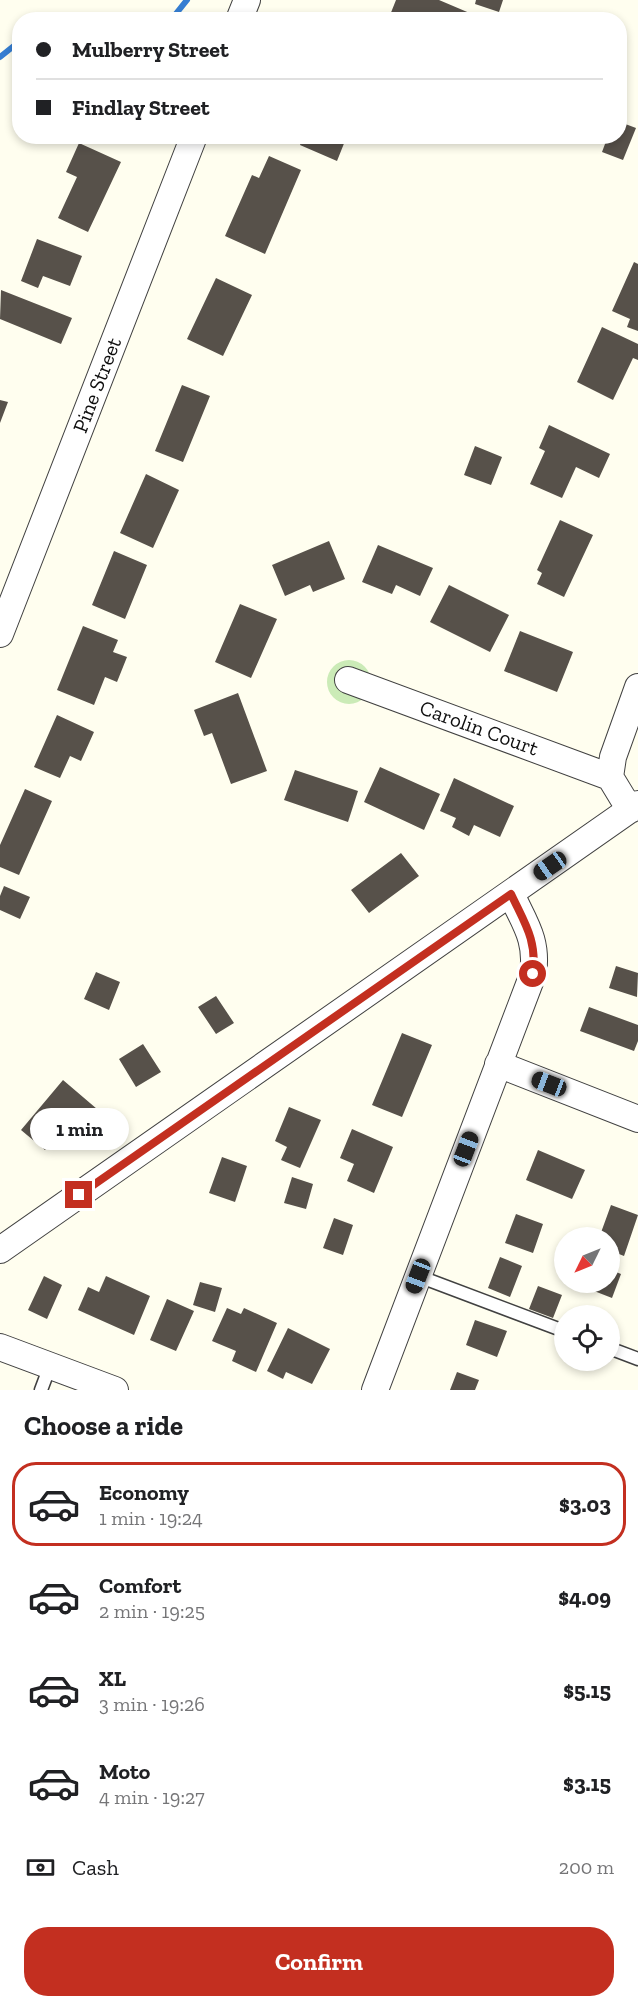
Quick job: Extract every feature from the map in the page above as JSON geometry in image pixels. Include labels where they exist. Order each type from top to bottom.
[{"type":"street","name":"Pine Street","points":[[0,634],[191,144]]},
{"type":"street","name":"Carolin Court","points":[[348,680],[610,777]]},
{"type":"street","points":[[0,1250],[634,807],[610,777],[613,757],[638,687]]},
{"type":"street","points":[[375,1390],[533,974],[535,956],[533,938],[511,894]]},
{"type":"street","points":[[498,1064],[638,1119]]},
{"type":"street","points":[[0,1347],[116,1390]]},
{"type":"lane","points":[[418,1276],[554,1327]]},
{"type":"lane","points":[[620,1352],[638,1359]]},
{"type":"lane","points":[[41,1390],[50,1366]]},
{"type":"green space","points":[[349,660],[365,666],[371,682],[365,698],[349,704],[333,698],[327,682],[333,666]]},
{"type":"building","points":[[396,0],[439,0],[467,12],[391,12]]},
{"type":"building","points":[[476,0],[503,0],[499,12],[475,4]]},
{"type":"building","points":[[627,125],[636,128],[623,160],[602,152],[605,144],[627,144]]},
{"type":"building","points":[[79,144],[121,162],[88,232],[58,218],[77,177],[66,172]]},
{"type":"building","points":[[300,144],[344,144],[337,161]]},
{"type":"building","points":[[269,156],[301,170],[265,254],[225,236],[252,175],[259,178]]},
{"type":"building","points":[[37,239],[82,256],[70,286],[43,276],[38,288],[21,281]]},
{"type":"building","points":[[634,262],[638,264],[638,331],[627,327],[630,319],[612,311]]},
{"type":"building","points":[[216,278],[252,295],[223,356],[187,339]]},
{"type":"building","points":[[1,290],[72,318],[61,344],[0,319]]},
{"type":"building","points":[[602,327],[638,344],[638,360],[633,358],[613,400],[577,382]]},
{"type":"building","points":[[182,385],[210,396],[183,462],[155,451]]},
{"type":"building","points":[[0,400],[8,402],[0,423]]},
{"type":"building","points":[[549,425],[610,454],[599,478],[576,467],[562,498],[530,484],[545,451],[539,448]]},
{"type":"building","points":[[475,446],[502,457],[491,485],[464,475]]},
{"type":"building","points":[[146,474],[179,490],[153,548],[120,533]]},
{"type":"building","points":[[560,520],[593,535],[564,597],[537,584],[542,573],[537,570]]},
{"type":"building","points":[[329,541],[345,579],[313,592],[310,585],[285,596],[272,565]]},
{"type":"building","points":[[378,545],[433,568],[420,596],[396,585],[392,594],[362,582]]},
{"type":"building","points":[[114,551],[147,565],[125,619],[92,605]]},
{"type":"building","points":[[449,585],[509,615],[490,652],[430,622]]},
{"type":"building","points":[[240,604],[277,619],[251,678],[215,662]]},
{"type":"building","points":[[83,626],[118,640],[113,652],[127,657],[117,682],[105,677],[94,705],[57,690]]},
{"type":"building","points":[[520,631],[573,652],[557,692],[504,671]]},
{"type":"building","points":[[238,693],[267,771],[231,784],[212,733],[204,736],[194,710]]},
{"type":"building","points":[[57,715],[94,732],[81,761],[70,756],[60,778],[34,767]]},
{"type":"building","points":[[380,767],[440,794],[424,830],[364,802]]},
{"type":"building","points":[[295,770],[358,791],[348,822],[284,800]]},
{"type":"building","points":[[454,778],[514,806],[500,837],[474,825],[469,836],[452,827],[456,818],[440,811]]},
{"type":"building","points":[[25,789],[52,801],[19,875],[0,867],[0,845]]},
{"type":"building","points":[[401,853],[419,876],[369,913],[351,890]]},
{"type":"building","points":[[4,886],[30,897],[20,919],[0,910],[0,896]]},
{"type":"building","points":[[616,966],[638,973],[637,997],[609,988]]},
{"type":"building","points":[[96,972],[120,982],[109,1010],[84,999]]},
{"type":"building","points":[[216,996],[234,1023],[216,1034],[198,1007]]},
{"type":"building","points":[[589,1007],[638,1025],[638,1041],[634,1051],[580,1031]]},
{"type":"building","points":[[402,1033],[432,1045],[402,1117],[372,1105]]},
{"type":"building","points":[[143,1044],[161,1072],[136,1087],[119,1059]]},
{"type":"building","points":[[63,1080],[97,1109],[78,1132],[68,1124],[45,1150],[21,1130]]},
{"type":"building","points":[[289,1107],[321,1120],[300,1168],[281,1160],[287,1147],[275,1141]]},
{"type":"building","points":[[352,1129],[393,1147],[374,1193],[347,1181],[354,1164],[340,1158]]},
{"type":"building","points":[[538,1150],[585,1170],[572,1199],[526,1180]]},
{"type":"building","points":[[222,1157],[247,1166],[235,1202],[209,1193]]},
{"type":"building","points":[[292,1177],[313,1184],[306,1209],[284,1203]]},
{"type":"building","points":[[611,1205],[638,1215],[624,1256],[620,1254],[620,1227],[603,1227]]},
{"type":"building","points":[[516,1214],[543,1224],[533,1253],[505,1243]]},
{"type":"building","points":[[334,1218],[353,1225],[343,1255],[323,1248]]},
{"type":"building","points":[[500,1257],[522,1266],[510,1297],[488,1288]]},
{"type":"building","points":[[44,1276],[62,1285],[47,1319],[28,1310]]},
{"type":"building","points":[[106,1276],[150,1296],[134,1335],[78,1310],[88,1287],[99,1292]]},
{"type":"building","points":[[200,1282],[222,1288],[215,1312],[193,1305]]},
{"type":"building","points":[[538,1286],[562,1295],[558,1305],[554,1305],[553,1318],[529,1309]]},
{"type":"building","points":[[599,1293],[614,1293],[612,1298]]},
{"type":"building","points":[[167,1299],[194,1311],[176,1351],[150,1340]]},
{"type":"building","points":[[227,1308],[241,1314],[244,1308],[277,1323],[256,1372],[232,1361],[236,1351],[212,1341]]},
{"type":"building","points":[[475,1320],[507,1331],[497,1357],[466,1345]]},
{"type":"building","points":[[288,1328],[330,1349],[312,1384],[286,1372],[283,1379],[267,1371]]},
{"type":"building","points":[[457,1372],[479,1380],[475,1390],[450,1390]]},
{"type":"waterway","points":[[177,12],[187,0]]},
{"type":"waterway","points":[[0,57],[12,47]]},
{"type":"route","points":[[79,1195],[511,894],[533,938],[535,956],[533,974]]}]
